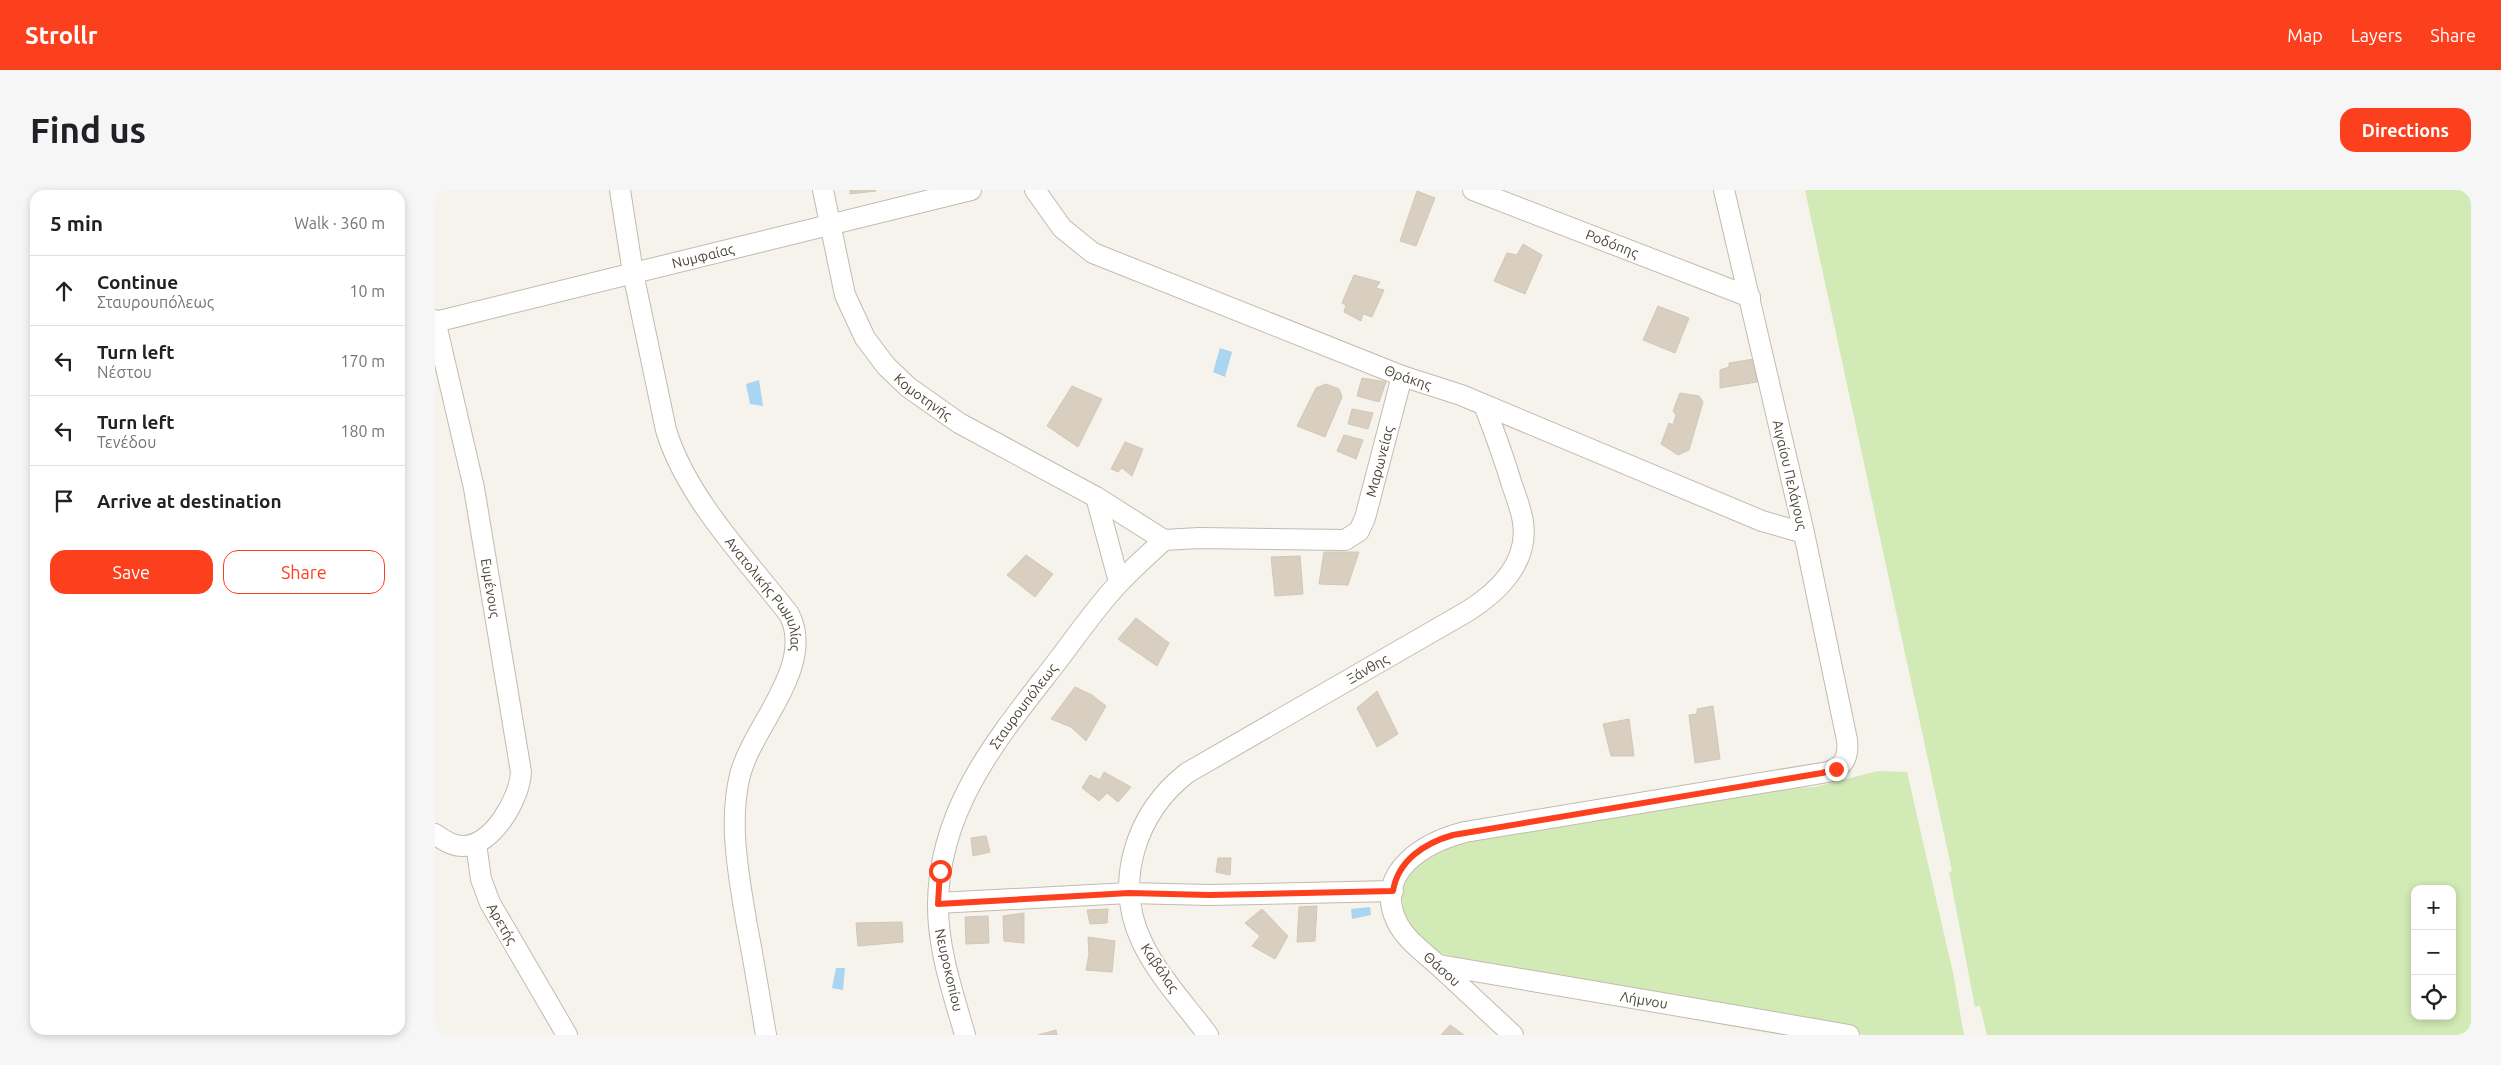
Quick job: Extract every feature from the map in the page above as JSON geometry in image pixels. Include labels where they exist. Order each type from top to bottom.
[{"type":"street","name":"Ανατολικής Ρωμυλίας","points":[[620,190],[633,274],[666,430],[674,452],[706,507],[789,614],[797,634],[797,649],[791,668],[744,764],[736,798],[734,819],[738,867],[766,1035]]},
{"type":"street","name":"Κομοτηνής","points":[[823,190],[840,274],[850,309],[865,338],[886,366],[922,397],[959,423],[1096,497],[1164,540]]},
{"type":"street","name":"Νυμφαίας","points":[[435,322],[971,190]]},
{"type":"street","name":"Θράκης","points":[[1035,190],[1058,223],[1076,242],[1093,253],[1402,376],[1484,405],[1762,521],[1804,533]]},
{"type":"street","name":"Ροδόπης","points":[[1473,190],[1750,297]]},
{"type":"street","name":"Αιγαίου Πελάγους","points":[[1393,891],[1399,873],[1411,857],[1429,844],[1453,835],[1822,773],[1836,769],[1845,761],[1847,740],[1804,533],[1725,190]]},
{"type":"street","name":"Ευμένους","points":[[435,322],[474,488],[520,762],[520,784],[514,802],[491,832],[476,844]]},
{"type":"street","name":"Μαρωνείας","points":[[1164,540],[1199,538],[1345,540],[1359,531],[1365,518],[1402,376]]},
{"type":"street","name":"Ξάνθης","points":[[1129,893],[1131,862],[1137,840],[1153,809],[1178,780],[1201,764],[1468,611],[1491,595],[1506,580],[1513,569],[1520,549],[1523,522],[1510,476],[1484,405]]},
{"type":"street","points":[[1096,497],[1119,582]]},
{"type":"street","name":"Σταυρουπόλεως","points":[[938,904],[946,842],[953,820],[972,779],[1009,724],[1119,582],[1164,540]]},
{"type":"street","points":[[435,834],[461,847],[476,844]]},
{"type":"street","name":"Αρετής","points":[[476,844],[481,879],[490,903],[567,1035]]},
{"type":"street","points":[[938,904],[1129,893],[1209,895],[1393,891]]},
{"type":"street","name":"Θάσου","points":[[1393,891],[1393,907],[1399,926],[1417,946],[1513,1035]]},
{"type":"street","name":"Καβάλας","points":[[1129,893],[1134,923],[1147,951],[1208,1035]]},
{"type":"street","name":"Νευροκοπίου","points":[[938,904],[942,952],[965,1035]]},
{"type":"street","name":"Λήμνου","points":[[1439,965],[1849,1035]]},
{"type":"green space","points":[[1805,190],[2471,190],[2471,1035],[1987,1035],[1980,1006],[1975,1007],[1949,872],[1952,871]]},
{"type":"green space","points":[[1878,771],[1907,772],[1953,973],[1964,1035],[1864,1035],[1626,988],[1479,965],[1428,949],[1416,938],[1404,914],[1400,883],[1410,864],[1444,841],[1760,790],[1815,787]]},
{"type":"water","points":[[1220,348],[1232,352],[1225,377],[1213,372]]},
{"type":"water","points":[[759,380],[763,406],[750,404],[746,384]]},
{"type":"water","points":[[1370,907],[1371,915],[1352,919],[1351,909]]},
{"type":"water","points":[[836,968],[845,968],[843,990],[832,988]]},
{"type":"building","points":[[850,190],[875,190],[876,191],[850,194]]},
{"type":"building","points":[[1417,191],[1435,198],[1416,246],[1400,241]]},
{"type":"building","points":[[1523,244],[1542,255],[1525,294],[1494,281],[1507,253],[1517,255]]},
{"type":"building","points":[[1354,275],[1380,282],[1376,288],[1384,290],[1372,317],[1363,314],[1361,321],[1344,312],[1346,305],[1342,303]]},
{"type":"building","points":[[1658,306],[1689,318],[1675,353],[1643,340]]},
{"type":"building","points":[[1754,359],[1757,382],[1720,388],[1720,370],[1729,367],[1729,363]]},
{"type":"building","points":[[1362,378],[1386,382],[1379,402],[1357,396]]},
{"type":"building","points":[[1326,384],[1339,389],[1342,397],[1325,437],[1297,426],[1316,388]]},
{"type":"building","points":[[1072,386],[1102,399],[1078,447],[1047,426]]},
{"type":"building","points":[[1680,393],[1699,396],[1703,402],[1689,450],[1678,455],[1661,444],[1669,423],[1673,425],[1676,415],[1673,411]]},
{"type":"building","points":[[1352,409],[1373,413],[1368,429],[1348,424]]},
{"type":"building","points":[[1344,435],[1363,440],[1356,459],[1337,451]]},
{"type":"building","points":[[1125,442],[1143,449],[1132,476],[1122,468],[1118,472],[1111,469]]},
{"type":"building","points":[[1324,552],[1359,552],[1348,585],[1319,584]]},
{"type":"building","points":[[1026,555],[1053,574],[1035,597],[1007,575]]},
{"type":"building","points":[[1300,556],[1303,594],[1275,596],[1271,557]]},
{"type":"building","points":[[1136,618],[1169,643],[1157,666],[1118,639]]},
{"type":"building","points":[[1075,687],[1092,695],[1106,706],[1086,741],[1071,727],[1051,719]]},
{"type":"building","points":[[1377,691],[1398,734],[1377,747],[1357,708]]},
{"type":"building","points":[[1713,706],[1720,759],[1695,763],[1689,715],[1697,714],[1697,709]]},
{"type":"building","points":[[1629,719],[1634,756],[1611,756],[1603,724]]},
{"type":"building","points":[[1104,772],[1131,787],[1118,802],[1107,793],[1099,801],[1082,788],[1090,775],[1100,780]]},
{"type":"building","points":[[986,836],[990,852],[973,856],[971,838]]},
{"type":"building","points":[[1218,858],[1231,858],[1230,875],[1216,872]]},
{"type":"building","points":[[1317,906],[1315,941],[1297,942],[1299,907]]},
{"type":"building","points":[[1108,909],[1107,923],[1090,924],[1087,910]]},
{"type":"building","points":[[1262,909],[1288,936],[1275,959],[1252,946],[1260,936],[1245,923]]},
{"type":"building","points":[[1024,913],[1024,943],[1004,941],[1003,916]]},
{"type":"building","points":[[988,916],[989,943],[966,944],[965,917]]},
{"type":"building","points":[[902,922],[903,942],[858,946],[856,923]]},
{"type":"building","points":[[1088,937],[1115,941],[1112,972],[1086,970],[1089,954]]},
{"type":"building","points":[[1450,1025],[1464,1035],[1441,1035]]},
{"type":"building","points":[[1056,1030],[1057,1035],[1038,1035]]},
{"type":"route","points":[[940,871],[938,904],[1129,893],[1209,895],[1393,891],[1399,873],[1416,852],[1429,844],[1453,835],[1828,772],[1836,769]]}]
